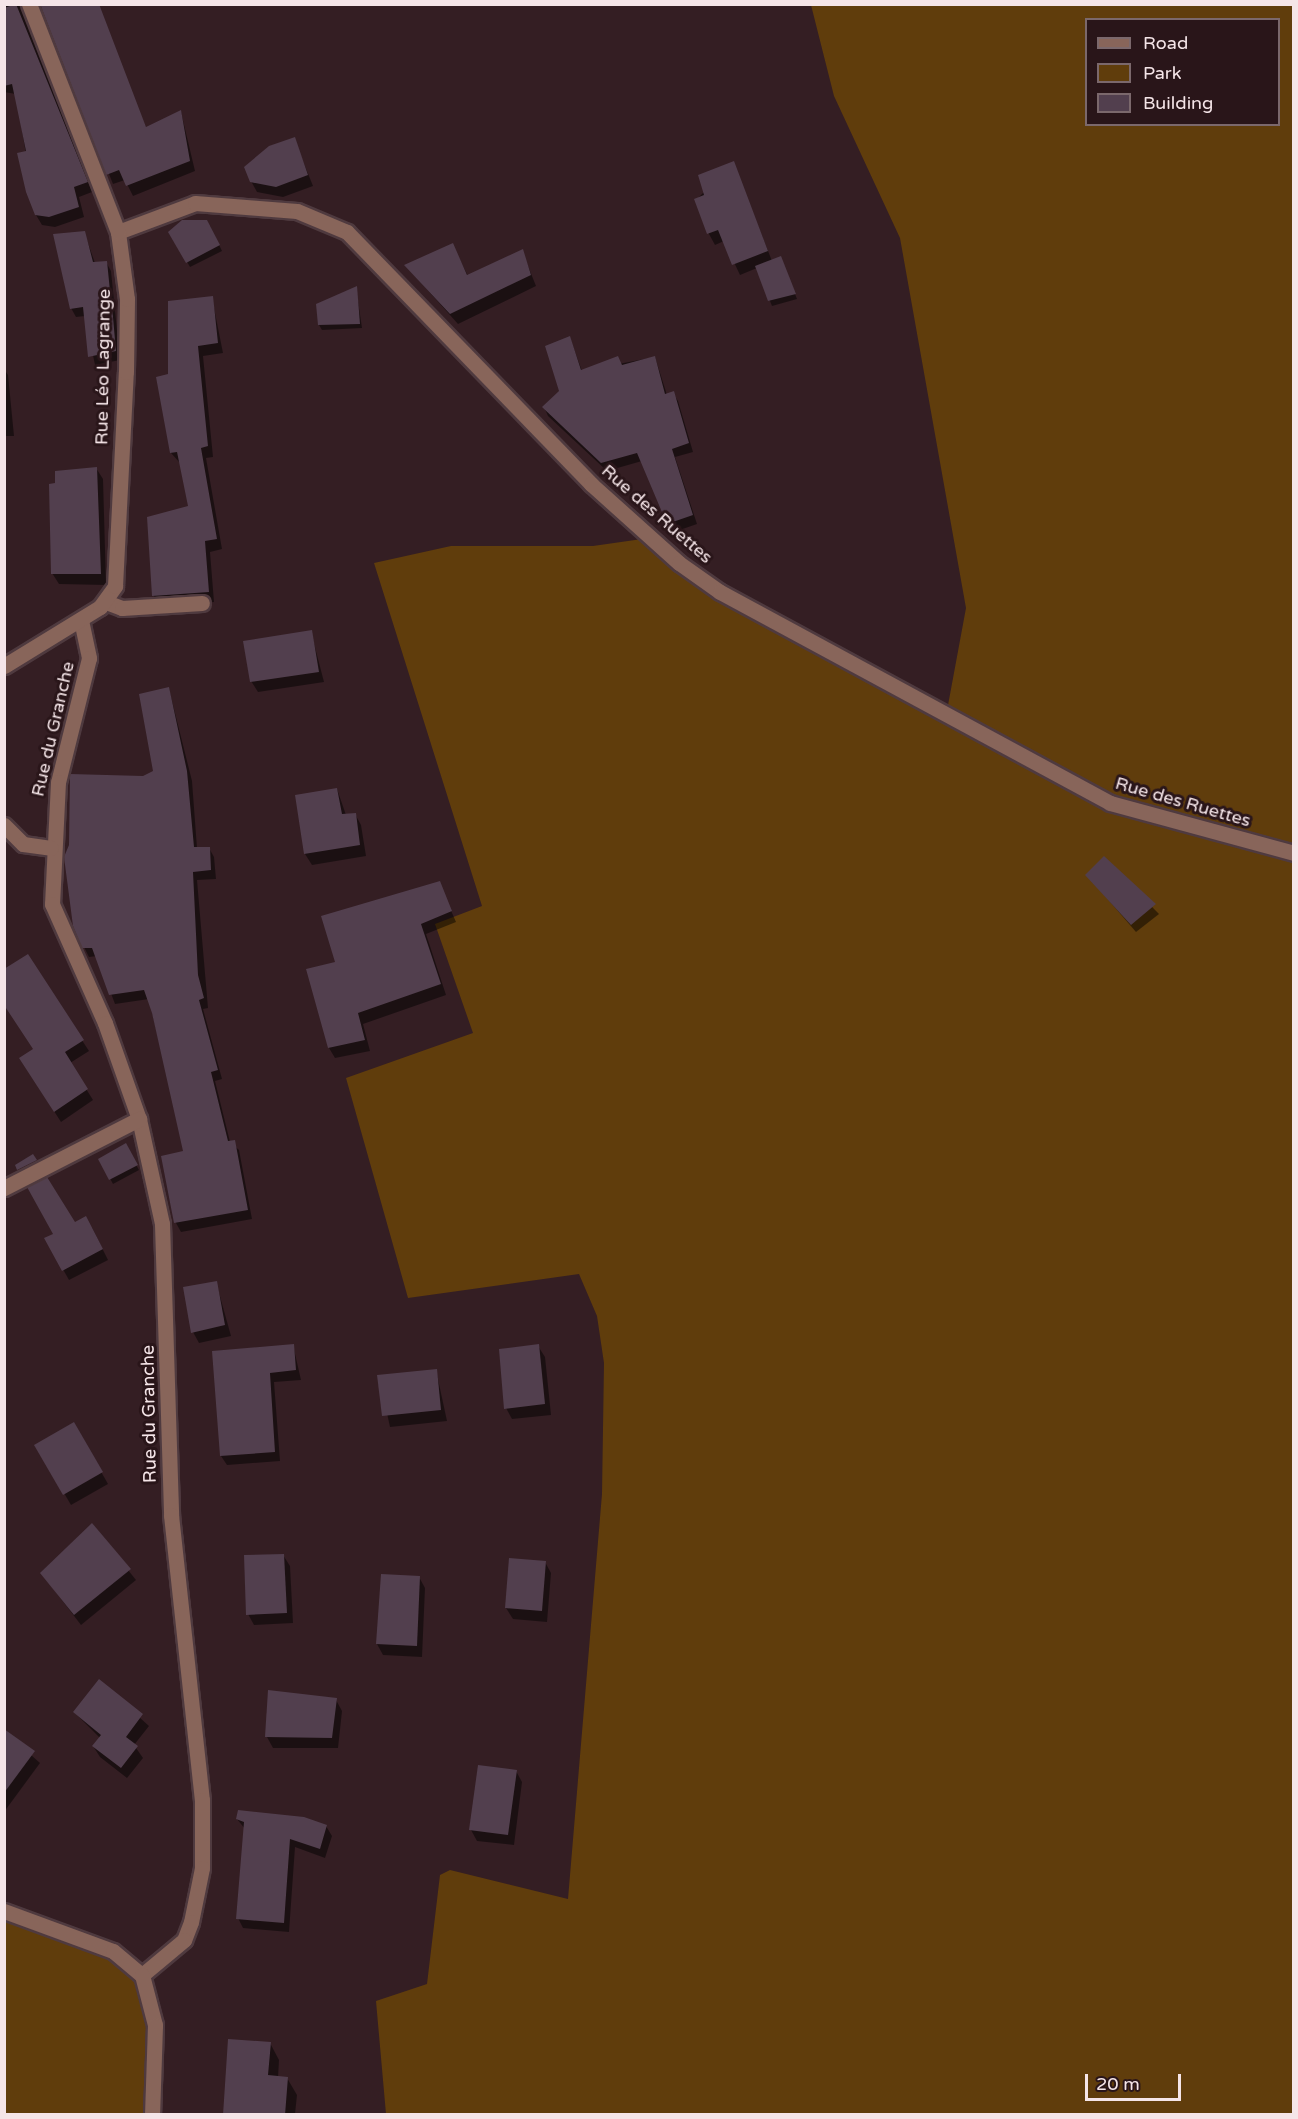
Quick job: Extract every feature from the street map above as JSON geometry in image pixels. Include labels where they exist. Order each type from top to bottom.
[{"type":"street","name":"Rue Léo Lagrange","points":[[29,4],[118,232],[127,299],[117,579],[106,602]]},
{"type":"street","name":"Rue des Ruettes","points":[[118,232],[195,203],[297,211],[347,232],[591,484],[664,551],[720,592],[1110,803],[1293,852]]},
{"type":"street","points":[[4,666],[81,620],[106,602],[122,608],[202,603]]},
{"type":"street","name":"Rue du Granche","points":[[81,620],[89,658],[58,782],[51,848],[55,914],[105,1023],[139,1119],[163,1234],[171,1515],[203,1837],[198,1894],[184,1941],[142,1975]]},
{"type":"street","points":[[4,825],[23,844],[51,848]]},
{"type":"street","points":[[4,1188],[139,1119]]},
{"type":"street","points":[[4,1911],[113,1951],[142,1975],[154,2025],[152,2115]]},
{"type":"green space","points":[[811,5],[1293,5],[1293,2114],[386,2114],[376,2001],[427,1984],[440,1875],[450,1870],[568,1899],[602,1494],[604,1363],[597,1316],[579,1274],[408,1298],[346,1078],[473,1033],[435,924],[482,906],[374,563],[451,546],[593,546],[649,538],[679,563],[946,716],[966,608],[900,238],[834,96]]},
{"type":"green space","points":[[5,1911],[113,1951],[151,1996],[152,2114],[5,2114]]},
{"type":"building","points":[[16,4],[88,182],[74,187],[79,207],[49,217],[35,215],[26,192],[17,153],[26,151],[12,84],[4,86],[4,8]]},
{"type":"building","points":[[40,4],[99,4],[146,127],[181,110],[190,161],[126,186],[119,170],[106,175]]},
{"type":"building","points":[[295,137],[308,175],[276,187],[250,182],[244,167],[269,146]]},
{"type":"building","points":[[734,161],[768,251],[732,265],[718,230],[707,234],[694,199],[704,195],[698,175]]},
{"type":"building","points":[[182,220],[207,220],[220,245],[186,263],[168,232]]},
{"type":"building","points":[[85,231],[93,262],[107,261],[111,301],[98,308],[112,306],[116,351],[88,357],[83,307],[70,309],[53,234]]},
{"type":"building","points":[[453,243],[467,275],[523,249],[531,275],[450,314],[404,265]]},
{"type":"building","points":[[781,256],[796,294],[768,301],[755,266]]},
{"type":"building","points":[[357,286],[360,324],[318,325],[316,304]]},
{"type":"building","points":[[213,296],[218,343],[198,346],[208,446],[201,448],[217,539],[205,541],[209,592],[152,596],[147,517],[188,506],[177,452],[170,453],[156,377],[168,374],[168,301]]},
{"type":"building","points":[[570,336],[581,370],[618,356],[622,365],[655,356],[665,394],[674,391],[689,443],[672,449],[693,515],[667,524],[637,453],[601,463],[542,407],[559,391],[545,346]]},
{"type":"building","points":[[97,467],[101,574],[51,574],[49,484],[55,483],[55,471]]},
{"type":"building","points":[[312,630],[319,672],[250,682],[243,641]]},
{"type":"building","points":[[169,687],[187,771],[194,847],[210,847],[211,870],[193,872],[198,975],[204,998],[199,1000],[218,1070],[211,1072],[228,1141],[235,1140],[248,1210],[174,1223],[161,1156],[183,1151],[152,1013],[144,990],[109,995],[92,948],[82,948],[73,926],[64,857],[69,845],[70,774],[143,776],[153,771],[139,694]]},
{"type":"building","points":[[337,788],[342,814],[356,813],[360,845],[304,854],[295,795]]},
{"type":"building","points":[[1104,856],[1156,904],[1131,925],[1085,875]]},
{"type":"building","points":[[440,881],[452,911],[421,924],[441,984],[358,1013],[365,1040],[328,1048],[306,969],[335,962],[321,916]]},
{"type":"building","points":[[28,954],[84,1040],[65,1052],[88,1089],[54,1112],[19,1058],[33,1049],[4,1005],[4,969]]},
{"type":"building","points":[[126,1143],[138,1165],[109,1180],[98,1159]]},
{"type":"building","points":[[33,1154],[37,1160],[17,1170],[15,1165]]},
{"type":"building","points":[[47,1177],[75,1222],[86,1216],[103,1249],[62,1271],[44,1238],[53,1234],[27,1187]]},
{"type":"building","points":[[217,1281],[225,1325],[191,1333],[183,1287]]},
{"type":"building","points":[[294,1344],[296,1370],[270,1373],[275,1452],[220,1456],[212,1351]]},
{"type":"building","points":[[539,1344],[545,1404],[504,1409],[499,1349]]},
{"type":"building","points":[[437,1369],[441,1410],[382,1416],[377,1375]]},
{"type":"building","points":[[74,1422],[103,1472],[63,1495],[34,1445]]},
{"type":"building","points":[[92,1523],[131,1569],[74,1615],[40,1573]]},
{"type":"building","points":[[284,1554],[287,1613],[246,1615],[244,1555]]},
{"type":"building","points":[[509,1558],[546,1561],[542,1611],[505,1608]]},
{"type":"building","points":[[381,1574],[420,1576],[417,1646],[376,1644]]},
{"type":"building","points":[[99,1679],[143,1714],[126,1737],[138,1746],[121,1768],[92,1746],[101,1735],[73,1712]]},
{"type":"building","points":[[268,1690],[337,1698],[332,1738],[265,1737]]},
{"type":"building","points":[[4,1729],[35,1751],[4,1793]]},
{"type":"building","points":[[478,1765],[517,1770],[508,1835],[469,1830]]},
{"type":"building","points":[[238,1810],[304,1817],[327,1825],[320,1849],[290,1839],[284,1923],[236,1919],[244,1822],[236,1819]]},
{"type":"building","points":[[228,2039],[271,2042],[268,2075],[288,2077],[285,2115],[223,2115]]}]
